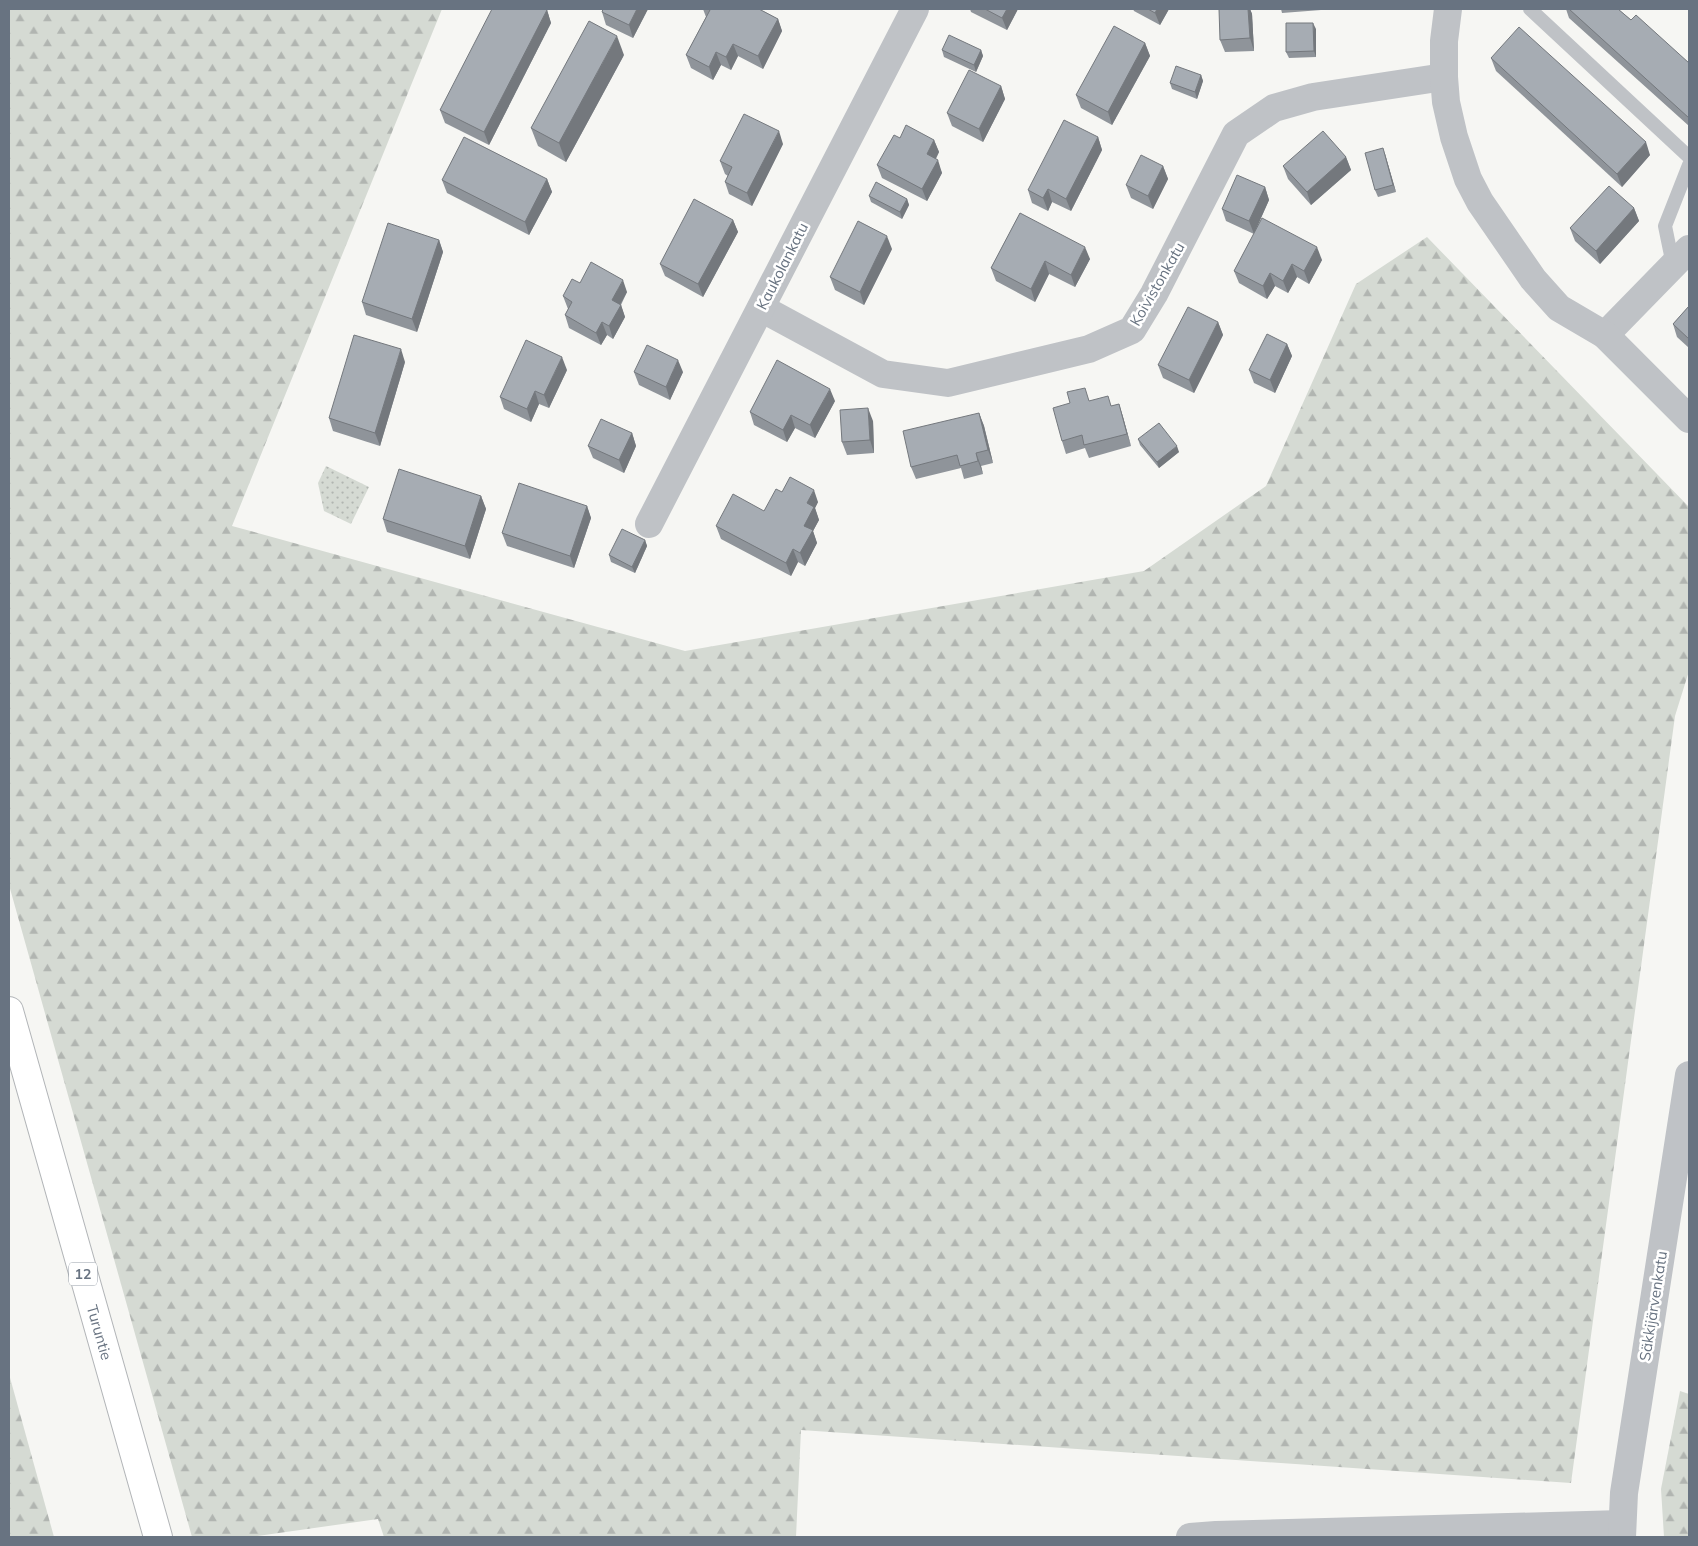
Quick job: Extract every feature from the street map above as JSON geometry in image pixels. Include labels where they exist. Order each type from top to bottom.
[{"type":"highway","name":"Turuntie","points":[[9,1011],[158,1537]]},
{"type":"street","name":"Kaukolankatu","points":[[649,524],[915,9]]},
{"type":"street","points":[[1448,9],[1444,41],[1446,102],[1454,137],[1468,179],[1480,202],[1532,278],[1559,308],[1605,335],[1689,419]]},
{"type":"street","name":"Koivistonkatu","points":[[761,308],[883,374],[948,383],[1089,349],[1132,330],[1154,294],[1236,134],[1274,108],[1305,99],[1444,77]]},
{"type":"street","points":[[1605,335],[1681,257]]},
{"type":"street","name":"Säkkijärvenkatu","points":[[1622,1530],[1624,1493],[1688,1092]]},
{"type":"street","points":[[1190,1537],[1265,1534],[1622,1530]]},
{"type":"lane","points":[[1530,9],[1689,157]]},
{"type":"lane","points":[[1681,257],[1665,226],[1689,165]]},
{"type":"green space","points":[[9,9],[442,9],[232,526],[685,651],[1144,571],[1266,486],[1356,284],[1427,237],[1689,507],[1689,671],[1675,716],[1571,1483],[801,1430],[796,1537],[384,1537],[378,1519],[250,1537],[192,1537],[9,885]]},
{"type":"green space","points":[[326,466],[369,487],[351,524],[324,511],[318,483]]},
{"type":"green space","points":[[9,1374],[54,1537],[9,1537]]},
{"type":"green space","points":[[1680,1391],[1689,1394],[1689,1537],[1664,1537],[1661,1489]]},
{"type":"building","points":[[492,9],[547,10],[484,132],[440,110]]},
{"type":"building","points":[[603,9],[637,9],[629,25],[602,12]]},
{"type":"building","points":[[707,9],[759,9],[778,19],[758,56],[733,44],[726,57],[716,52],[709,67],[686,55],[710,10]]},
{"type":"building","points":[[985,9],[1007,9],[1002,18]]},
{"type":"building","points":[[1148,9],[1157,9],[1155,13]]},
{"type":"building","points":[[1219,9],[1248,9],[1250,38],[1220,40]]},
{"type":"building","points":[[1569,9],[1618,9],[1631,20],[1636,15],[1689,63],[1689,118]]},
{"type":"building","points":[[589,21],[617,36],[559,143],[531,128]]},
{"type":"building","points":[[1286,23],[1313,23],[1314,51],[1286,52]]},
{"type":"building","points":[[1114,26],[1145,43],[1108,112],[1076,95]]},
{"type":"building","points":[[1519,27],[1646,142],[1617,174],[1491,58]]},
{"type":"building","points":[[949,35],[981,50],[974,65],[942,50]]},
{"type":"building","points":[[1176,66],[1201,75],[1195,92],[1170,83]]},
{"type":"building","points":[[969,70],[1001,86],[979,129],[947,113]]},
{"type":"building","points":[[744,114],[779,131],[747,193],[725,182],[732,167],[720,161]]},
{"type":"building","points":[[1064,120],[1098,137],[1066,199],[1048,189],[1043,198],[1028,190]]},
{"type":"building","points":[[906,125],[934,140],[927,154],[938,160],[922,189],[877,165],[894,135],[900,138]]},
{"type":"building","points":[[1323,131],[1346,157],[1307,192],[1283,166]]},
{"type":"building","points":[[464,137],[547,179],[525,222],[442,180]]},
{"type":"building","points":[[1383,148],[1393,185],[1375,190],[1365,153]]},
{"type":"building","points":[[1141,155],[1163,166],[1148,196],[1126,185]]},
{"type":"building","points":[[1237,175],[1265,187],[1249,221],[1222,209]]},
{"type":"building","points":[[876,182],[907,199],[900,212],[869,196]]},
{"type":"building","points":[[1609,186],[1634,208],[1596,251],[1570,228]]},
{"type":"building","points":[[694,199],[733,220],[698,284],[660,264]]},
{"type":"building","points":[[1020,213],[1085,247],[1071,275],[1045,261],[1031,289],[991,268]]},
{"type":"building","points":[[1262,218],[1317,247],[1304,271],[1292,264],[1283,281],[1270,273],[1263,286],[1234,271]]},
{"type":"building","points":[[858,221],[887,236],[860,292],[830,277]]},
{"type":"building","points":[[388,223],[439,240],[412,319],[362,302]]},
{"type":"building","points":[[591,262],[623,280],[612,300],[621,305],[609,326],[602,322],[596,333],[565,315],[572,302],[563,296],[572,279],[580,283]]},
{"type":"building","points":[[1689,306],[1689,339],[1673,324]]},
{"type":"building","points":[[1188,307],[1218,322],[1189,380],[1158,365]]},
{"type":"building","points":[[1267,334],[1287,344],[1270,380],[1249,370]]},
{"type":"building","points":[[354,335],[401,349],[375,433],[329,418]]},
{"type":"building","points":[[526,340],[562,357],[544,395],[535,391],[527,409],[500,397]]},
{"type":"building","points":[[647,345],[678,360],[666,387],[634,372]]},
{"type":"building","points":[[777,360],[830,389],[810,425],[791,415],[783,430],[750,412]]},
{"type":"building","points":[[1085,388],[1089,401],[1108,396],[1111,406],[1119,404],[1127,434],[1084,445],[1082,435],[1062,441],[1053,408],[1070,403],[1067,392]]},
{"type":"building","points":[[868,408],[870,440],[842,442],[840,410]]},
{"type":"building","points":[[979,413],[988,450],[976,453],[978,461],[960,466],[957,455],[911,467],[903,431]]},
{"type":"building","points":[[601,419],[632,433],[619,460],[588,446]]},
{"type":"building","points":[[1159,423],[1177,446],[1157,462],[1138,439]]},
{"type":"building","points":[[399,469],[481,496],[465,546],[383,519]]},
{"type":"building","points":[[790,477],[814,490],[807,503],[814,507],[804,526],[813,530],[800,553],[793,549],[786,563],[716,526],[733,494],[764,511],[776,489],[782,492]]},
{"type":"building","points":[[519,483],[587,506],[570,556],[502,533]]},
{"type":"building","points":[[622,529],[645,540],[632,567],[609,555]]}]
